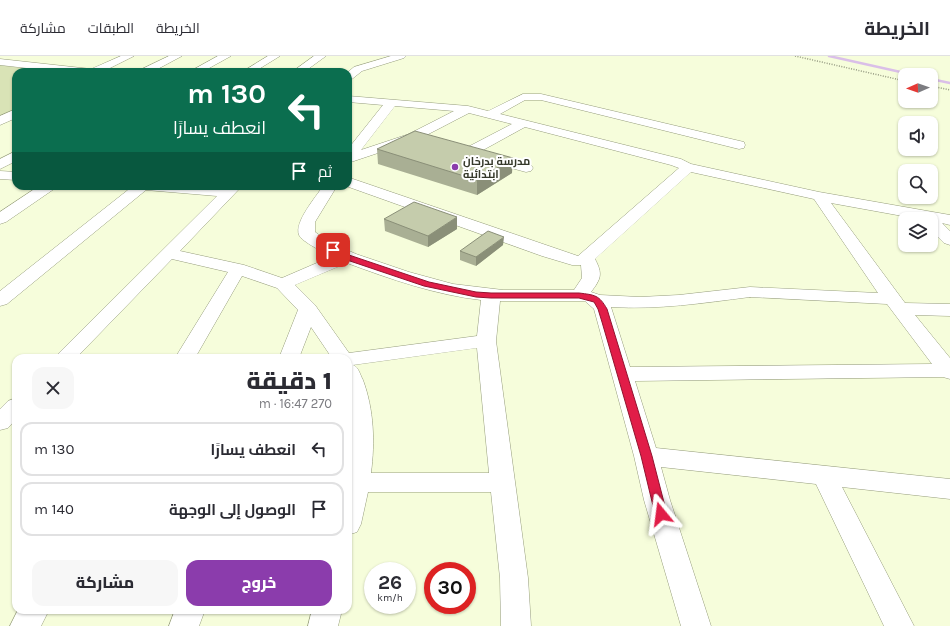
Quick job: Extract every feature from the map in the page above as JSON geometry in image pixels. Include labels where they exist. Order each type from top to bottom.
[{"type":"street","points":[[12,63],[31,56]]},
{"type":"street","points":[[103,68],[129,56]]},
{"type":"street","points":[[152,68],[177,56]]},
{"type":"street","points":[[202,68],[226,56]]},
{"type":"street","points":[[254,68],[275,56]]},
{"type":"street","points":[[303,68],[321,56]]},
{"type":"street","points":[[352,74],[358,69],[394,57]]},
{"type":"street","points":[[0,62],[51,68],[72,59]]},
{"type":"street","points":[[491,114],[523,97],[541,97],[738,145]]},
{"type":"street","points":[[352,99],[468,109],[524,123],[639,147],[687,167],[898,213]]},
{"type":"street","points":[[352,152],[392,102]]},
{"type":"street","points":[[352,156],[413,137],[468,109]]},
{"type":"street","points":[[0,121],[12,114]]},
{"type":"street","points":[[469,152],[524,123]]},
{"type":"street","points":[[658,136],[670,129]]},
{"type":"street","points":[[413,137],[434,142]]},
{"type":"street","points":[[455,148],[526,168]]},
{"type":"street","points":[[0,165],[12,158]]},
{"type":"street","points":[[352,183],[548,252],[578,261],[586,258],[687,167]]},
{"type":"street","points":[[0,175],[12,176]]},
{"type":"street","points":[[0,220],[44,190]]},
{"type":"street","points":[[0,300],[137,190]]},
{"type":"street","points":[[68,354],[231,190]]},
{"type":"street","points":[[327,190],[307,222],[307,234],[319,244],[346,257],[427,284],[476,294],[491,296],[588,298],[640,303],[750,292],[950,310]]},
{"type":"street","points":[[819,196],[896,304],[949,371]]},
{"type":"street","points":[[938,219],[950,220]]},
{"type":"street","points":[[938,229],[950,240]]},
{"type":"street","points":[[169,253],[238,269],[283,284],[308,309],[339,354]]},
{"type":"street","points":[[283,284],[346,257]]},
{"type":"street","points":[[586,258],[593,270],[588,298]]},
{"type":"street","points":[[187,354],[238,269]]},
{"type":"street","points":[[491,296],[486,341],[514,578],[516,626]]},
{"type":"street","points":[[588,298],[602,309],[646,456],[657,500],[696,626]]},
{"type":"street","points":[[291,354],[308,309]]},
{"type":"street","points":[[352,358],[486,341]]},
{"type":"street","points":[[622,374],[949,371]]},
{"type":"street","points":[[352,379],[359,407],[362,440],[358,483],[352,508]]},
{"type":"street","points":[[0,422],[12,410]]},
{"type":"street","points":[[646,456],[950,489]]},
{"type":"street","points":[[824,476],[899,626]]},
{"type":"street","points":[[358,483],[503,482]]},
{"type":"street","points":[[25,626],[32,614]]},
{"type":"street","points":[[184,626],[188,614]]},
{"type":"street","points":[[323,626],[326,614]]},
{"type":"path","points":[[794,56],[898,79]]},
{"type":"path","points":[[938,87],[950,90]]},
{"type":"green space","points":[[0,65],[21,68],[12,68],[12,110],[3,116],[0,115]]},
{"type":"building","points":[[415,131],[513,158],[477,180],[377,149]]},
{"type":"building","points":[[414,202],[457,217],[428,236],[384,219]]},
{"type":"building","points":[[488,231],[504,237],[476,257],[460,251]]},
{"type":"waterway","points":[[829,56],[898,71]]},
{"type":"waterway","points":[[938,80],[950,83]]},
{"type":"place","name":"مدرسة بدرخان ابتدائية","points":[[455,167]]},
{"type":"route","points":[[333,250],[346,257],[427,284],[476,294],[491,296],[579,295],[597,300],[602,309],[606,322],[646,456],[661,514]]}]
